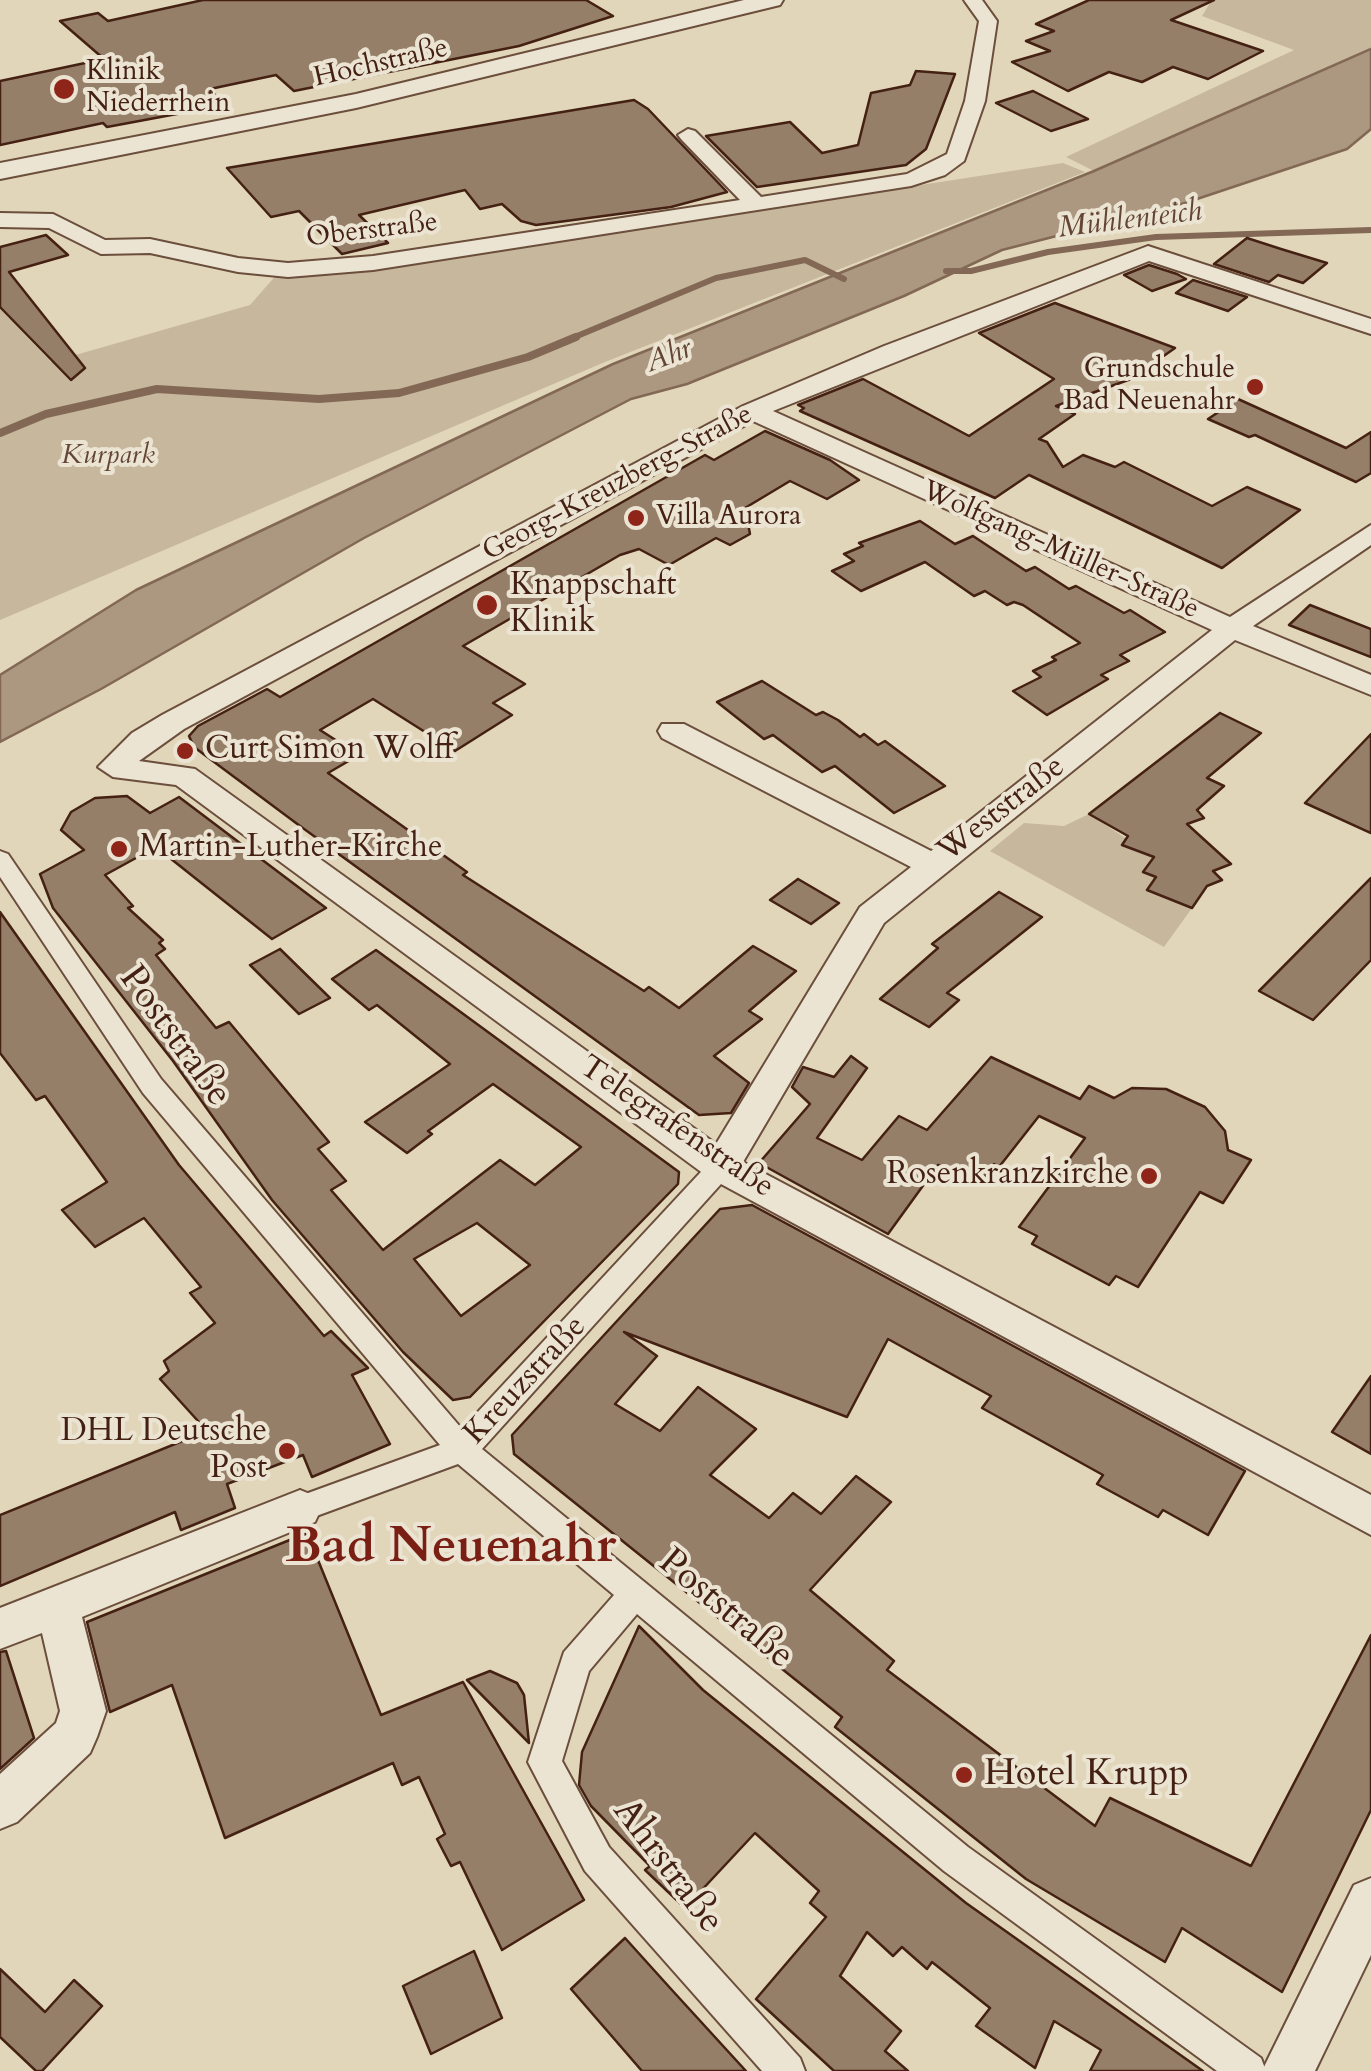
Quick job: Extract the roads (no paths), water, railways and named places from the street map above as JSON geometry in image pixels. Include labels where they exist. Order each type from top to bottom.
[{"type":"street","name":"Hochstraße","points":[[0,170],[356,101],[772,0]]},
{"type":"street","name":"Oberstraße","points":[[0,220],[52,221],[101,247],[150,246],[238,266],[288,270],[373,263],[912,180],[938,171],[957,157],[975,101],[988,21],[973,0]]},
{"type":"street","points":[[688,135],[757,206]]},
{"type":"street","name":"Georg-Kreuzberg-Straße","points":[[114,767],[143,740],[174,722],[752,410],[892,351],[1148,253],[1371,327]]},
{"type":"street","name":"Wolfgang-Müller-Straße","points":[[752,410],[1232,628],[1371,686]]},
{"type":"street","name":"Weststraße","points":[[721,1167],[872,915],[1232,628],[1371,533]]},
{"type":"street","points":[[672,731],[932,865]]},
{"type":"street","name":"Telegrafenstraße","points":[[114,767],[184,776],[721,1167],[1371,1516]]},
{"type":"street","name":"Poststraße","points":[[0,859],[152,1086],[462,1450],[956,1858],[1248,2071]]},
{"type":"street","name":"Kreuzstraße","points":[[0,1629],[300,1508],[462,1450],[721,1167]]},
{"type":"street","name":"Ahrstraße","points":[[638,1592],[575,1663],[545,1762],[597,1859],[786,2071]]},
{"type":"street","points":[[0,1806],[74,1737],[83,1711],[57,1605]]},
{"type":"street","points":[[1288,2071],[1371,1902]]},
{"type":"water","name":"Ahr","points":[[1371,49],[1371,129],[1347,149],[1185,203],[1002,250],[904,296],[687,384],[631,399],[364,538],[101,689],[0,742],[0,675],[136,590],[613,364],[1094,171]]},
{"type":"waterway","name":"Mühlenteich","points":[[946,271],[971,271],[1048,252],[1156,237],[1371,230]]},
{"type":"waterway","points":[[570,339],[716,278],[805,260],[844,279]]},
{"type":"waterway","points":[[0,433],[46,414],[157,389],[319,399],[399,393],[528,357],[576,337]]},
{"type":"place","name":"Klinik Niederrhein","points":[[64,89]]},
{"type":"place","name":"Grundschule Bad Neuenahr","points":[[1255,387]]},
{"type":"place","name":"Villa Aurora","points":[[636,518]]},
{"type":"place","name":"Knappschaft Klinik","points":[[487,605]]},
{"type":"place","name":"Curt Simon Wolff","points":[[185,751]]},
{"type":"place","name":"Martin-Luther-Kirche","points":[[119,849]]},
{"type":"place","name":"Rosenkranzkirche","points":[[1149,1176]]},
{"type":"place","name":"DHL Deutsche Post","points":[[287,1451]]},
{"type":"place","name":"Hotel Krupp","points":[[964,1775]]},
{"type":"district","name":"Bad Neuenahr","points":[[451,1549]]},
{"type":"park label","name":"Kurpark","points":[[108,457]]}]
